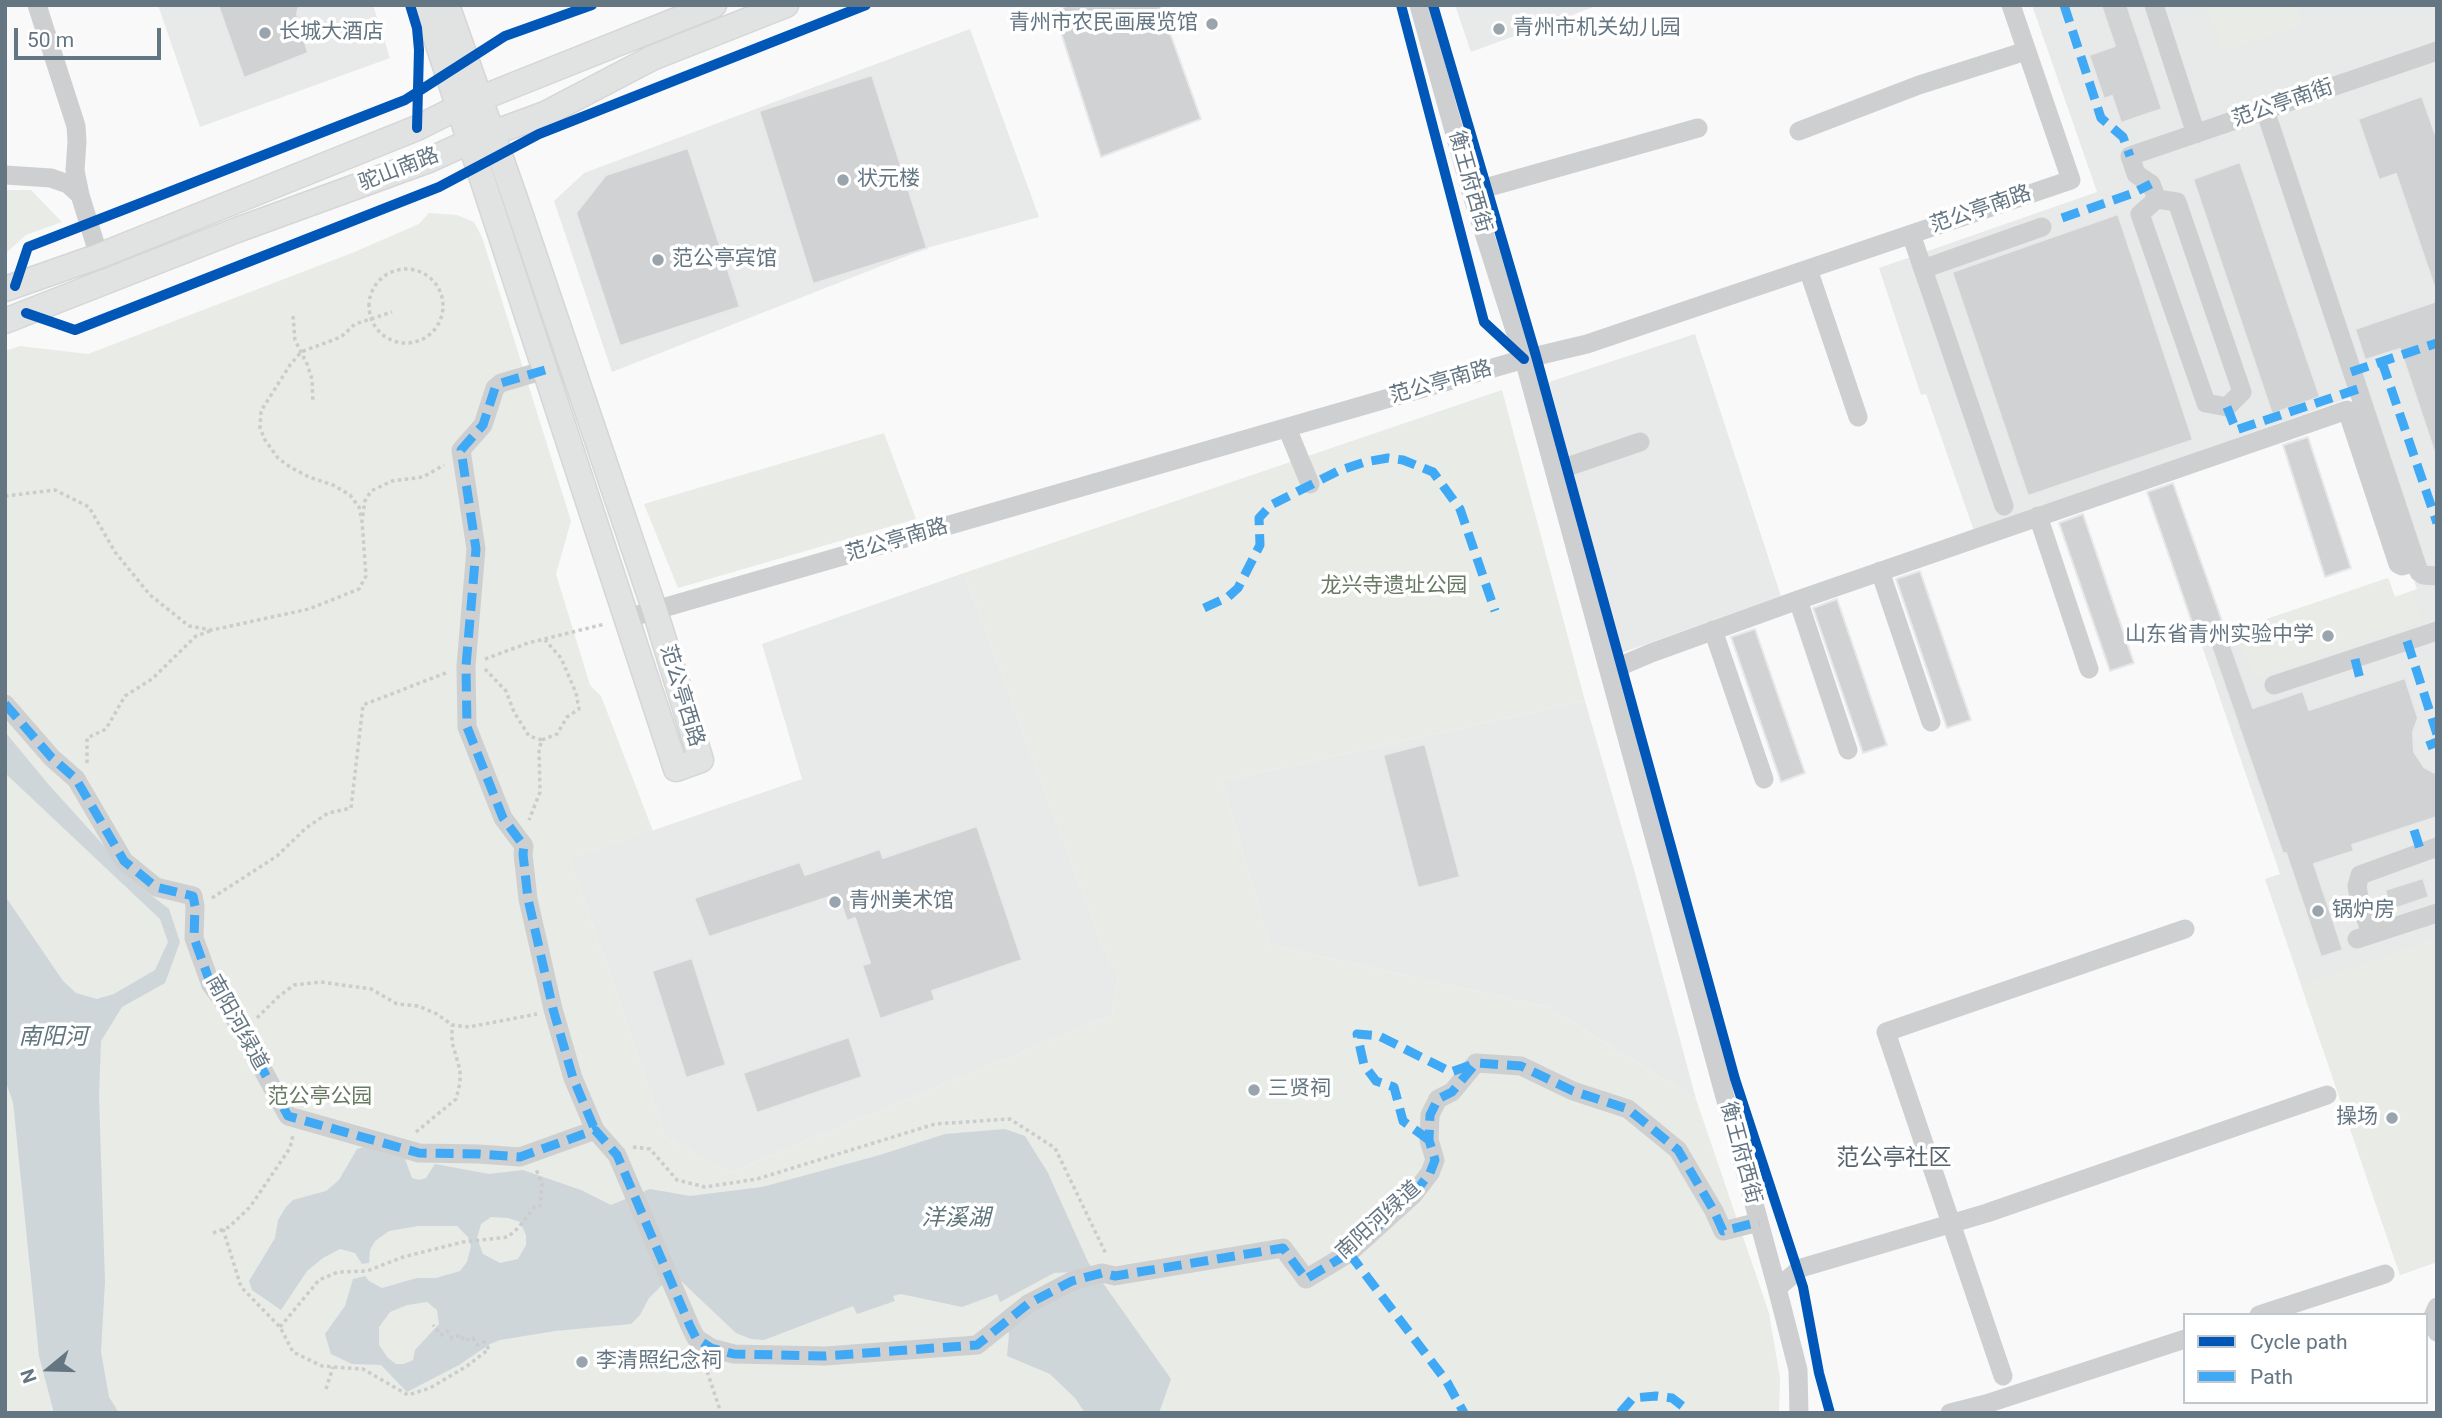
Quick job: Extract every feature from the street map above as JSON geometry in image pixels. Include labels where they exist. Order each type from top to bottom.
[{"type":"main road","name":"范公亭西路","points":[[425,5],[470,103]]},
{"type":"main road","name":"范公亭西路","points":[[447,5],[470,103],[654,611],[701,760],[676,769],[488,199],[482,138]]},
{"type":"main road","name":"驼山南路","points":[[5,289],[99,256],[715,5]]},
{"type":"main road","name":"驼山南路","points":[[9,320],[237,230],[429,160],[545,114],[652,58],[786,5]]},
{"type":"street","points":[[37,5],[76,126],[78,142],[75,170],[99,256]]},
{"type":"street","name":"衡王府西街","points":[[1419,5],[1471,192],[1524,359],[1777,1287],[1798,1370],[1799,1413]]},
{"type":"street","name":"范公亭南路","points":[[628,618],[1524,359],[1587,344],[2071,180],[2011,5]]},
{"type":"street","points":[[2154,5],[2196,134]]},
{"type":"street","points":[[1799,131],[1919,85],[2026,51]]},
{"type":"street","name":"范公亭南街","points":[[2157,199],[2151,184],[2136,173],[2130,156],[2437,51]]},
{"type":"street","points":[[2265,110],[2415,562],[2423,575],[2437,576]]},
{"type":"street","points":[[1471,192],[1698,128]]},
{"type":"street","points":[[5,176],[51,178],[68,184],[80,195]]},
{"type":"street","points":[[2157,199],[2177,202],[2242,391],[2227,407],[2206,403],[2140,214],[2157,199]]},
{"type":"street","points":[[1923,269],[2042,227]]},
{"type":"street","points":[[1911,234],[2004,506]]},
{"type":"street","points":[[1808,269],[1858,417]]},
{"type":"street","points":[[545,370],[501,383],[495,388],[483,425],[461,450],[476,549],[466,666],[467,727],[503,818],[524,846],[528,899],[553,1009],[573,1078],[696,1338]]},
{"type":"street","points":[[1609,671],[1713,630],[2347,410],[2398,564],[2402,566],[2415,562]]},
{"type":"street","points":[[1287,428],[1310,484]]},
{"type":"street","points":[[1555,471],[1640,442]]},
{"type":"street","points":[[2038,516],[2089,669]]},
{"type":"street","points":[[1880,571],[1931,722]]},
{"type":"street","points":[[1798,600],[1848,750]]},
{"type":"street","points":[[1713,630],[1764,779]]},
{"type":"street","points":[[2274,685],[2437,631]]},
{"type":"street","points":[[5,704],[52,758],[76,779],[124,861],[156,887],[193,896],[195,906]]},
{"type":"street","points":[[2437,848],[2368,870],[2360,875],[2357,886],[2364,937],[2437,913]]},
{"type":"street","name":"南阳河绿道","points":[[195,906],[194,938],[212,985],[240,1028],[288,1116]]},
{"type":"street","points":[[2003,1376],[1886,1032],[2185,929]]},
{"type":"street","name":"南阳河绿道","points":[[696,1338],[711,1348],[734,1354],[761,1356],[825,1356],[977,1345],[1028,1304],[1072,1281],[1283,1248],[1306,1279],[1349,1253],[1413,1195],[1430,1173],[1435,1160],[1429,1140],[1430,1115],[1438,1099],[1452,1092],[1476,1063],[1521,1066],[1573,1091],[1629,1109],[1678,1150],[1723,1231],[1759,1222]]},
{"type":"street","points":[[1777,1287],[1801,1268],[1951,1223],[2327,1095]]},
{"type":"street","points":[[288,1116],[419,1153],[520,1157],[606,1143]]},
{"type":"street","points":[[2265,1313],[2385,1274]]},
{"type":"street","points":[[2437,1307],[2432,1319],[2437,1332]]},
{"type":"street","points":[[1950,1413],[1986,1404],[2183,1340]]},
{"type":"path","points":[[393,270],[416,270],[428,275],[437,284],[444,308],[441,321],[424,339],[399,343],[379,331],[371,319],[370,297],[374,286],[382,276],[393,270]]},
{"type":"path","points":[[87,768],[87,738],[106,729],[125,696],[152,679],[196,636],[212,630],[309,609],[359,589],[366,576],[359,506],[351,495],[290,467],[272,450],[260,428],[261,411],[301,352],[341,337],[355,324],[391,312]]},
{"type":"path","points":[[293,316],[295,340],[312,379],[313,403]]},
{"type":"path","points":[[362,521],[365,501],[371,491],[392,481],[423,477],[442,467],[461,450]]},
{"type":"path","points":[[5,496],[55,490],[89,507],[115,552],[150,595],[188,626],[212,630]]},
{"type":"path","points":[[528,643],[628,618]]},
{"type":"path","points":[[478,661],[506,691],[514,712],[529,736],[542,740],[557,734],[567,717],[579,709],[576,693],[561,658],[545,639]]},
{"type":"path","points":[[195,906],[277,856],[306,828],[328,813],[351,808],[363,705]]},
{"type":"path","points":[[524,846],[530,814],[540,792],[539,749],[542,740]]},
{"type":"path","points":[[240,1028],[254,1021],[294,985],[321,982],[371,989],[397,1004],[418,1006],[437,1014],[452,1025],[470,1027],[496,1024],[553,1009]]},
{"type":"path","points":[[389,1144],[414,1133],[456,1099],[460,1070],[452,1042],[452,1025]]},
{"type":"path","points":[[213,1233],[229,1227],[250,1208],[290,1148],[293,1130],[288,1116]]},
{"type":"path","points":[[606,1143],[650,1149],[677,1180],[705,1187],[757,1179],[936,1124],[1010,1119],[1055,1148],[1109,1274]]},
{"type":"path","points":[[279,1327],[319,1280],[338,1272],[367,1271],[403,1257],[467,1241],[508,1237],[535,1206],[540,1206],[542,1184],[536,1168]]},
{"type":"path","points":[[223,1229],[241,1287],[279,1327],[293,1352],[322,1366],[363,1369],[408,1395],[430,1388],[489,1349],[484,1342],[477,1345],[473,1338],[464,1341],[461,1335],[452,1338],[447,1331],[441,1335],[433,1325]]},
{"type":"path","points":[[696,1338],[720,1413]]},
{"type":"path","points":[[326,1389],[333,1367]]},
{"type":"shaded area","name":"长城大酒店","points":[[158,5],[373,5],[390,58],[200,127]]},
{"type":"shaded area","name":"青州市机关幼儿园","points":[[1455,5],[1599,5],[1471,52]]},
{"type":"shaded area","name":"山东省青州实验中学","points":[[2032,5],[2437,5],[2437,1262],[2400,1275],[2265,879],[2280,874],[2201,643],[2388,578],[2395,597],[2417,589],[2352,397],[1974,531],[1926,394],[1921,395],[1879,268],[2097,192]]},
{"type":"shaded area","points":[[970,29],[1039,217],[927,248],[612,372],[554,201],[584,173]]},
{"type":"shaded area","points":[[1695,334],[1781,596],[1621,653],[1549,382]]},
{"type":"shaded area","name":"青州美术馆","points":[[964,573],[1102,945],[1118,975],[1112,1015],[731,1172],[666,1138],[570,859],[802,779],[762,644]]},
{"type":"shaded area","points":[[1585,701],[1696,1099],[1548,1007],[1270,945],[1222,781]]},
{"type":"green space","points":[[2206,5],[2296,5],[2302,24],[2223,52]]},
{"type":"green space","points":[[5,190],[31,190],[62,222],[26,235],[5,254]]},
{"type":"green space","name":"范公亭公园","points":[[429,213],[457,215],[474,222],[482,237],[571,521],[556,574],[590,685],[601,696],[653,831],[570,859],[666,1138],[731,1172],[1112,1015],[1118,975],[1102,945],[964,573],[1502,390],[1585,701],[1222,781],[1270,945],[1548,1007],[1696,1099],[1769,1313],[1780,1378],[1779,1413],[5,1413],[5,351],[20,346],[88,354],[352,253],[419,224]]},
{"type":"green space","points":[[884,433],[916,519],[678,588],[644,504]]},
{"type":"green space","points":[[2388,578],[2395,597],[2412,591],[2422,622],[2254,678],[2237,629]]},
{"type":"green space","name":"操场","points":[[2437,938],[2437,1262],[2400,1275],[2301,985]]},
{"type":"water","name":"南阳河","points":[[5,732],[143,889],[169,909],[180,942],[165,983],[122,1007],[101,1041],[99,1097],[105,1282],[101,1352],[109,1397],[119,1413],[54,1413],[39,1356],[13,1102],[5,1080],[5,896],[63,981],[76,993],[97,999],[114,994],[155,970],[168,942],[160,919],[5,773]]},
{"type":"water","name":"洋溪湖","points":[[1005,1129],[1025,1136],[1048,1173],[1088,1262],[1171,1379],[1159,1413],[1085,1413],[1075,1398],[1050,1374],[1007,1356],[1008,1326],[1074,1272],[1054,1273],[1000,1302],[997,1294],[962,1307],[901,1294],[893,1296],[895,1301],[857,1314],[853,1306],[764,1340],[751,1339],[736,1333],[679,1279],[663,1284],[649,1298],[640,1315],[631,1324],[555,1331],[500,1340],[407,1392],[381,1365],[352,1364],[331,1354],[325,1334],[345,1306],[353,1279],[365,1276],[382,1288],[417,1278],[436,1278],[460,1271],[467,1262],[471,1246],[468,1237],[457,1226],[418,1226],[389,1231],[375,1241],[370,1250],[369,1263],[362,1264],[355,1253],[340,1249],[307,1271],[281,1310],[252,1290],[249,1281],[275,1238],[278,1220],[286,1207],[293,1200],[326,1191],[339,1180],[357,1149],[364,1147],[405,1159],[412,1178],[419,1180],[426,1178],[435,1164],[489,1174],[523,1170],[581,1190],[611,1205],[650,1189],[690,1196],[762,1187],[945,1134]],"holes":[[[491,1217],[520,1222],[526,1235],[526,1245],[518,1259],[500,1263],[483,1254],[477,1238],[481,1224]],[[427,1302],[437,1310],[439,1324],[415,1350],[413,1360],[396,1364],[379,1345],[379,1327],[390,1312],[407,1305]]]},
{"type":"building","name":"长城大酒店","points":[[218,5],[299,5],[297,14],[308,53],[244,78]]},
{"type":"building","points":[[1068,5],[1160,5],[1201,119],[1101,157],[1054,11]]},
{"type":"building","points":[[2101,5],[2127,5],[2162,109],[2121,123],[2112,96],[2104,99],[2089,55],[2115,46]]},
{"type":"building","name":"状元楼","points":[[872,75],[927,248],[813,284],[759,111]]},
{"type":"building","points":[[2422,96],[2437,139],[2437,285],[2434,286],[2396,174],[2379,180],[2358,119]]},
{"type":"building","name":"范公亭宾馆","points":[[688,148],[740,307],[620,346],[576,213],[606,175]]},
{"type":"building","points":[[2240,162],[2320,397],[2272,414],[2193,179]]},
{"type":"building","points":[[2118,214],[2193,440],[2028,496],[1952,272]]},
{"type":"building","points":[[2437,301],[2437,451],[2434,451],[2400,349],[2365,360],[2355,329]]},
{"type":"building","points":[[2308,437],[2351,568],[2325,577],[2283,445]]},
{"type":"building","points":[[2173,483],[2253,708],[2303,691],[2309,710],[2405,678],[2418,718],[2413,732],[2414,752],[2424,767],[2437,774],[2437,817],[2352,845],[2354,851],[2314,864],[2343,950],[2321,957],[2207,634],[2197,637],[2147,492]]},
{"type":"building","points":[[2083,514],[2134,663],[2110,671],[2059,523]]},
{"type":"building","points":[[1920,571],[1971,720],[1947,728],[1896,579]]},
{"type":"building","points":[[1837,599],[1887,745],[1863,753],[1813,608]]},
{"type":"building","points":[[1755,629],[1805,773],[1781,782],[1731,637]]},
{"type":"building","points":[[1425,744],[1460,877],[1418,888],[1383,755]]},
{"type":"building","points":[[977,826],[1022,960],[932,991],[935,1000],[880,1019],[862,965],[870,963],[855,918],[847,921],[838,894],[709,937],[694,898],[800,862],[805,875],[880,849],[883,858]]},
{"type":"building","points":[[2423,878],[2429,897],[2391,910],[2385,890]]},
{"type":"building","points":[[692,958],[726,1065],[686,1078],[652,971]]},
{"type":"building","points":[[849,1037],[862,1077],[757,1113],[743,1073]]},
{"type":"marked path","points":[[2064,5],[2101,118],[2123,137],[2130,156]]},
{"type":"marked path","points":[[2062,218],[2131,194],[2151,184]]},
{"type":"marked path","points":[[2351,372],[2437,343]]},
{"type":"marked path","points":[[2382,362],[2437,523]]},
{"type":"marked path","points":[[545,370],[501,383],[495,388],[483,425],[461,450],[476,549],[466,666],[467,727],[503,818],[524,846],[528,899],[553,1009],[573,1078],[595,1130]]},
{"type":"marked path","points":[[2227,407],[2236,430],[2358,389]]},
{"type":"marked path","points":[[1204,608],[1228,597],[1238,588],[1260,545],[1259,518],[1271,505],[1338,471],[1388,458],[1403,460],[1433,472],[1460,509],[1495,611]]},
{"type":"marked path","points":[[2407,641],[2437,734]]},
{"type":"marked path","points":[[2355,659],[2361,683]]},
{"type":"marked path","points":[[5,704],[52,758],[76,779],[124,861],[156,887],[193,896],[194,938],[211,985],[229,1008],[288,1116],[419,1153],[520,1157],[595,1130],[617,1155],[696,1338],[711,1348],[734,1354],[825,1356],[977,1345],[1028,1304],[1072,1281],[1102,1273],[1115,1276],[1283,1248],[1306,1279],[1349,1253],[1413,1195],[1430,1173],[1435,1160],[1429,1140],[1430,1115],[1438,1099],[1452,1092],[1476,1063],[1521,1066],[1573,1091],[1628,1109],[1678,1150],[1723,1231],[1759,1222]]},
{"type":"marked path","points":[[2427,746],[2437,742]]},
{"type":"marked path","points":[[2414,830],[2421,852]]},
{"type":"marked path","points":[[1429,1140],[1403,1121],[1394,1087],[1376,1081],[1364,1065],[1357,1034],[1379,1036],[1451,1072],[1476,1063]]},
{"type":"marked path","points":[[1349,1253],[1447,1382],[1464,1413]]},
{"type":"marked path","points":[[1620,1413],[1633,1398],[1656,1396],[1672,1398],[1685,1408],[1686,1413]]},
{"type":"cycle path","points":[[410,5],[417,28],[419,50],[417,128]]},
{"type":"cycle path","points":[[15,286],[28,247],[405,100],[505,36],[592,5]]},
{"type":"cycle path","points":[[26,313],[75,330],[439,187],[539,134],[866,5]]},
{"type":"cycle path","points":[[1401,5],[1484,322],[1524,359]]},
{"type":"cycle path","points":[[1433,5],[1536,356],[1735,1079],[1803,1287],[1819,1373],[1830,1413]]},
{"type":"place","name":"青州市农民画展览馆","points":[[1212,24]]},
{"type":"place","name":"青州市机关幼儿园","points":[[1499,29]]},
{"type":"place","name":"长城大酒店","points":[[265,33]]},
{"type":"place","name":"状元楼","points":[[843,180]]},
{"type":"place","name":"范公亭宾馆","points":[[658,260]]},
{"type":"place","name":"山东省青州实验中学","points":[[2328,636]]},
{"type":"place","name":"青州美术馆","points":[[835,902]]},
{"type":"place","name":"锅炉房","points":[[2318,911]]},
{"type":"place","name":"三贤祠","points":[[1254,1090]]},
{"type":"place","name":"操场","points":[[2392,1118]]},
{"type":"place","name":"李清照纪念祠","points":[[582,1362]]},
{"type":"district","name":"范公亭社区","points":[[1894,1159]]},
{"type":"park label","name":"龙兴寺遗址公园","points":[[1394,587]]}]
